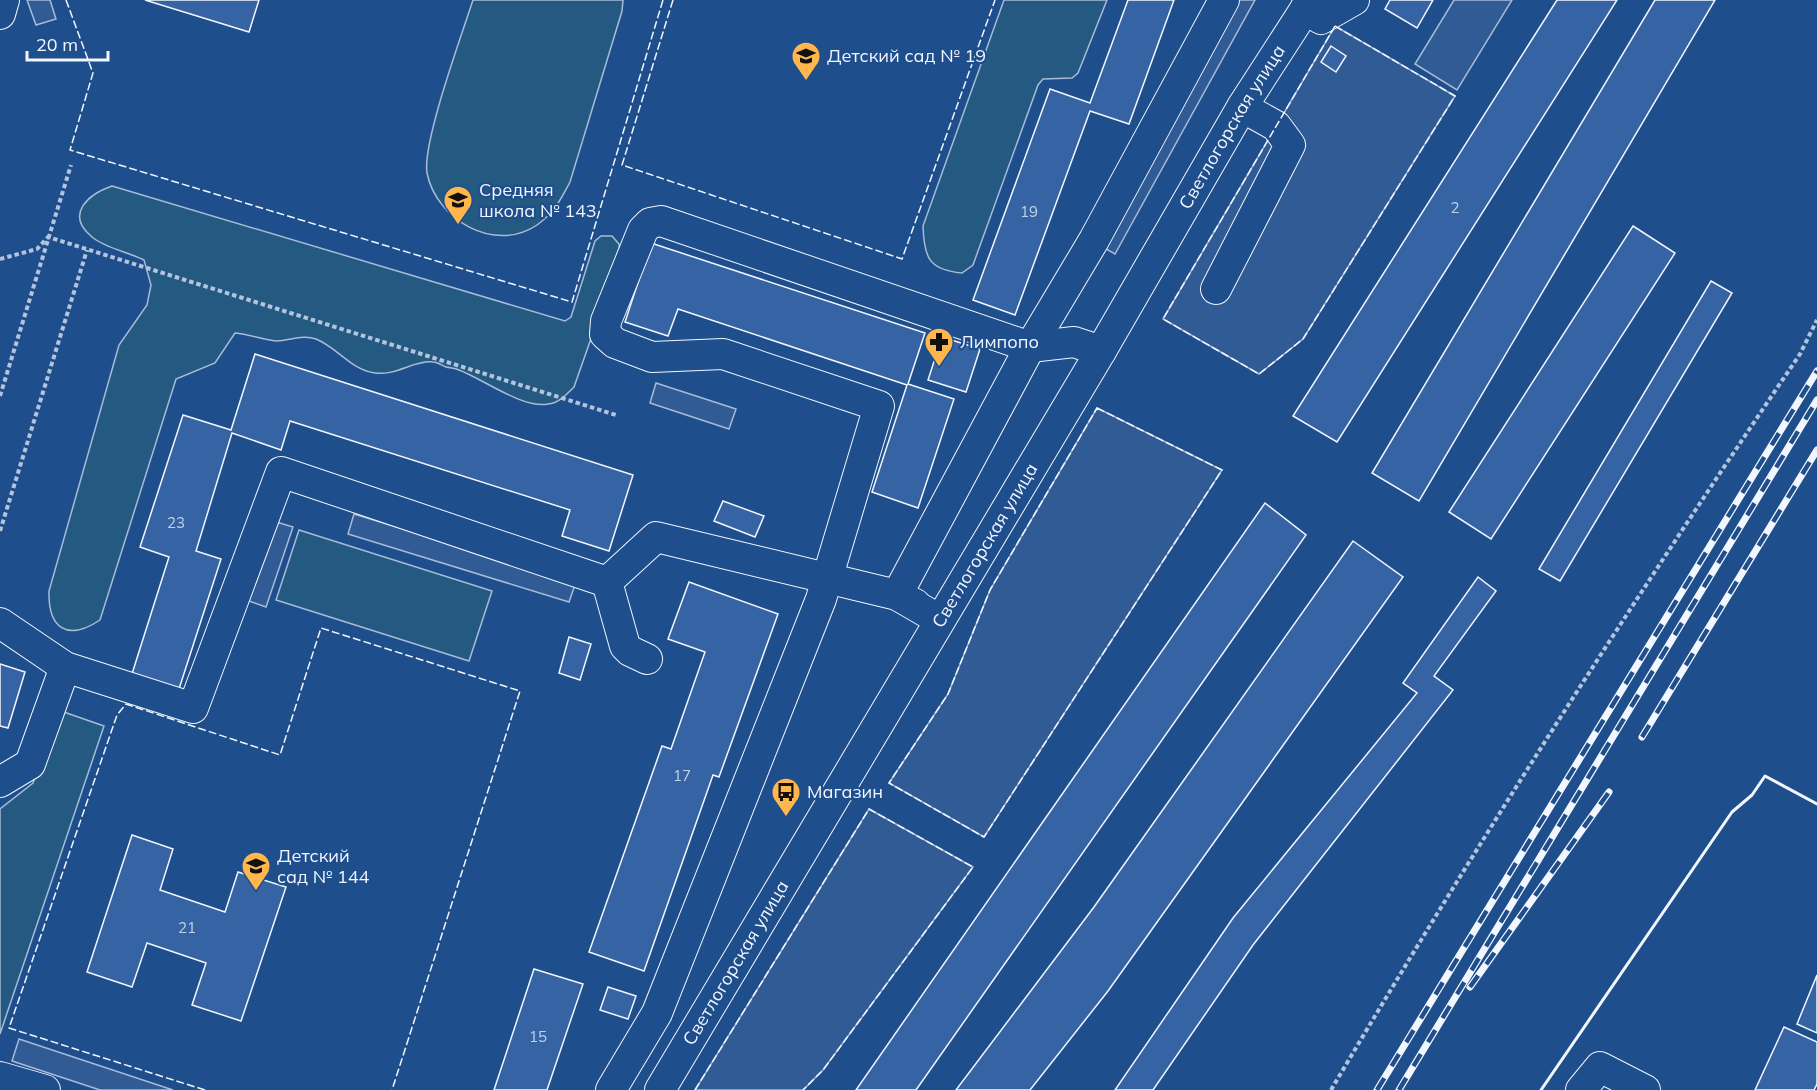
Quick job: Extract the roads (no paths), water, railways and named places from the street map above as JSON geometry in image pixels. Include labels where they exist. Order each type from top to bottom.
[{"type":"street","points":[[0,14],[4,0]]},
{"type":"street","points":[[897,595],[1030,347],[1094,240],[1224,0]]},
{"type":"street","points":[[1308,5],[1321,19],[1354,0]]},
{"type":"street","name":"Светлогорская улица","points":[[660,1090],[1101,351],[1242,107],[1308,5]]},
{"type":"street","points":[[1216,289],[1290,145],[1276,126],[1242,107]]},
{"type":"street","points":[[611,1090],[657,1013],[828,578],[879,406],[723,354],[652,357],[615,342],[605,334],[606,321],[643,230],[650,223],[661,221],[1030,347],[1074,342],[1101,351]]},
{"type":"street","points":[[0,623],[66,667],[193,708],[281,472],[607,582]]},
{"type":"street","points":[[607,582],[656,537],[897,595],[940,620]]},
{"type":"street","points":[[607,582],[625,646],[646,659]]},
{"type":"street","points":[[0,782],[30,764],[66,667]]},
{"type":"street","points":[[657,1013],[692,1034]]},
{"type":"street","points":[[1581,1090],[1600,1067],[1645,1090]]},
{"type":"street","points":[[0,1077],[45,1090]]},
{"type":"railway","points":[[1377,1090],[1817,371]]},
{"type":"railway","points":[[1399,1090],[1817,400]]},
{"type":"railway","points":[[1642,737],[1817,450]]},
{"type":"railway","points":[[1470,987],[1609,792]]},
{"type":"place","name":"Детский сад № 19","points":[[806,82]]},
{"type":"place","name":"Средняя школа № 143","points":[[458,226]]},
{"type":"place","name":"Лимпопо","points":[[939,368]]},
{"type":"place","name":"Магазин","points":[[786,818]]},
{"type":"place","name":"Детский сад № 144","points":[[256,892]]}]
